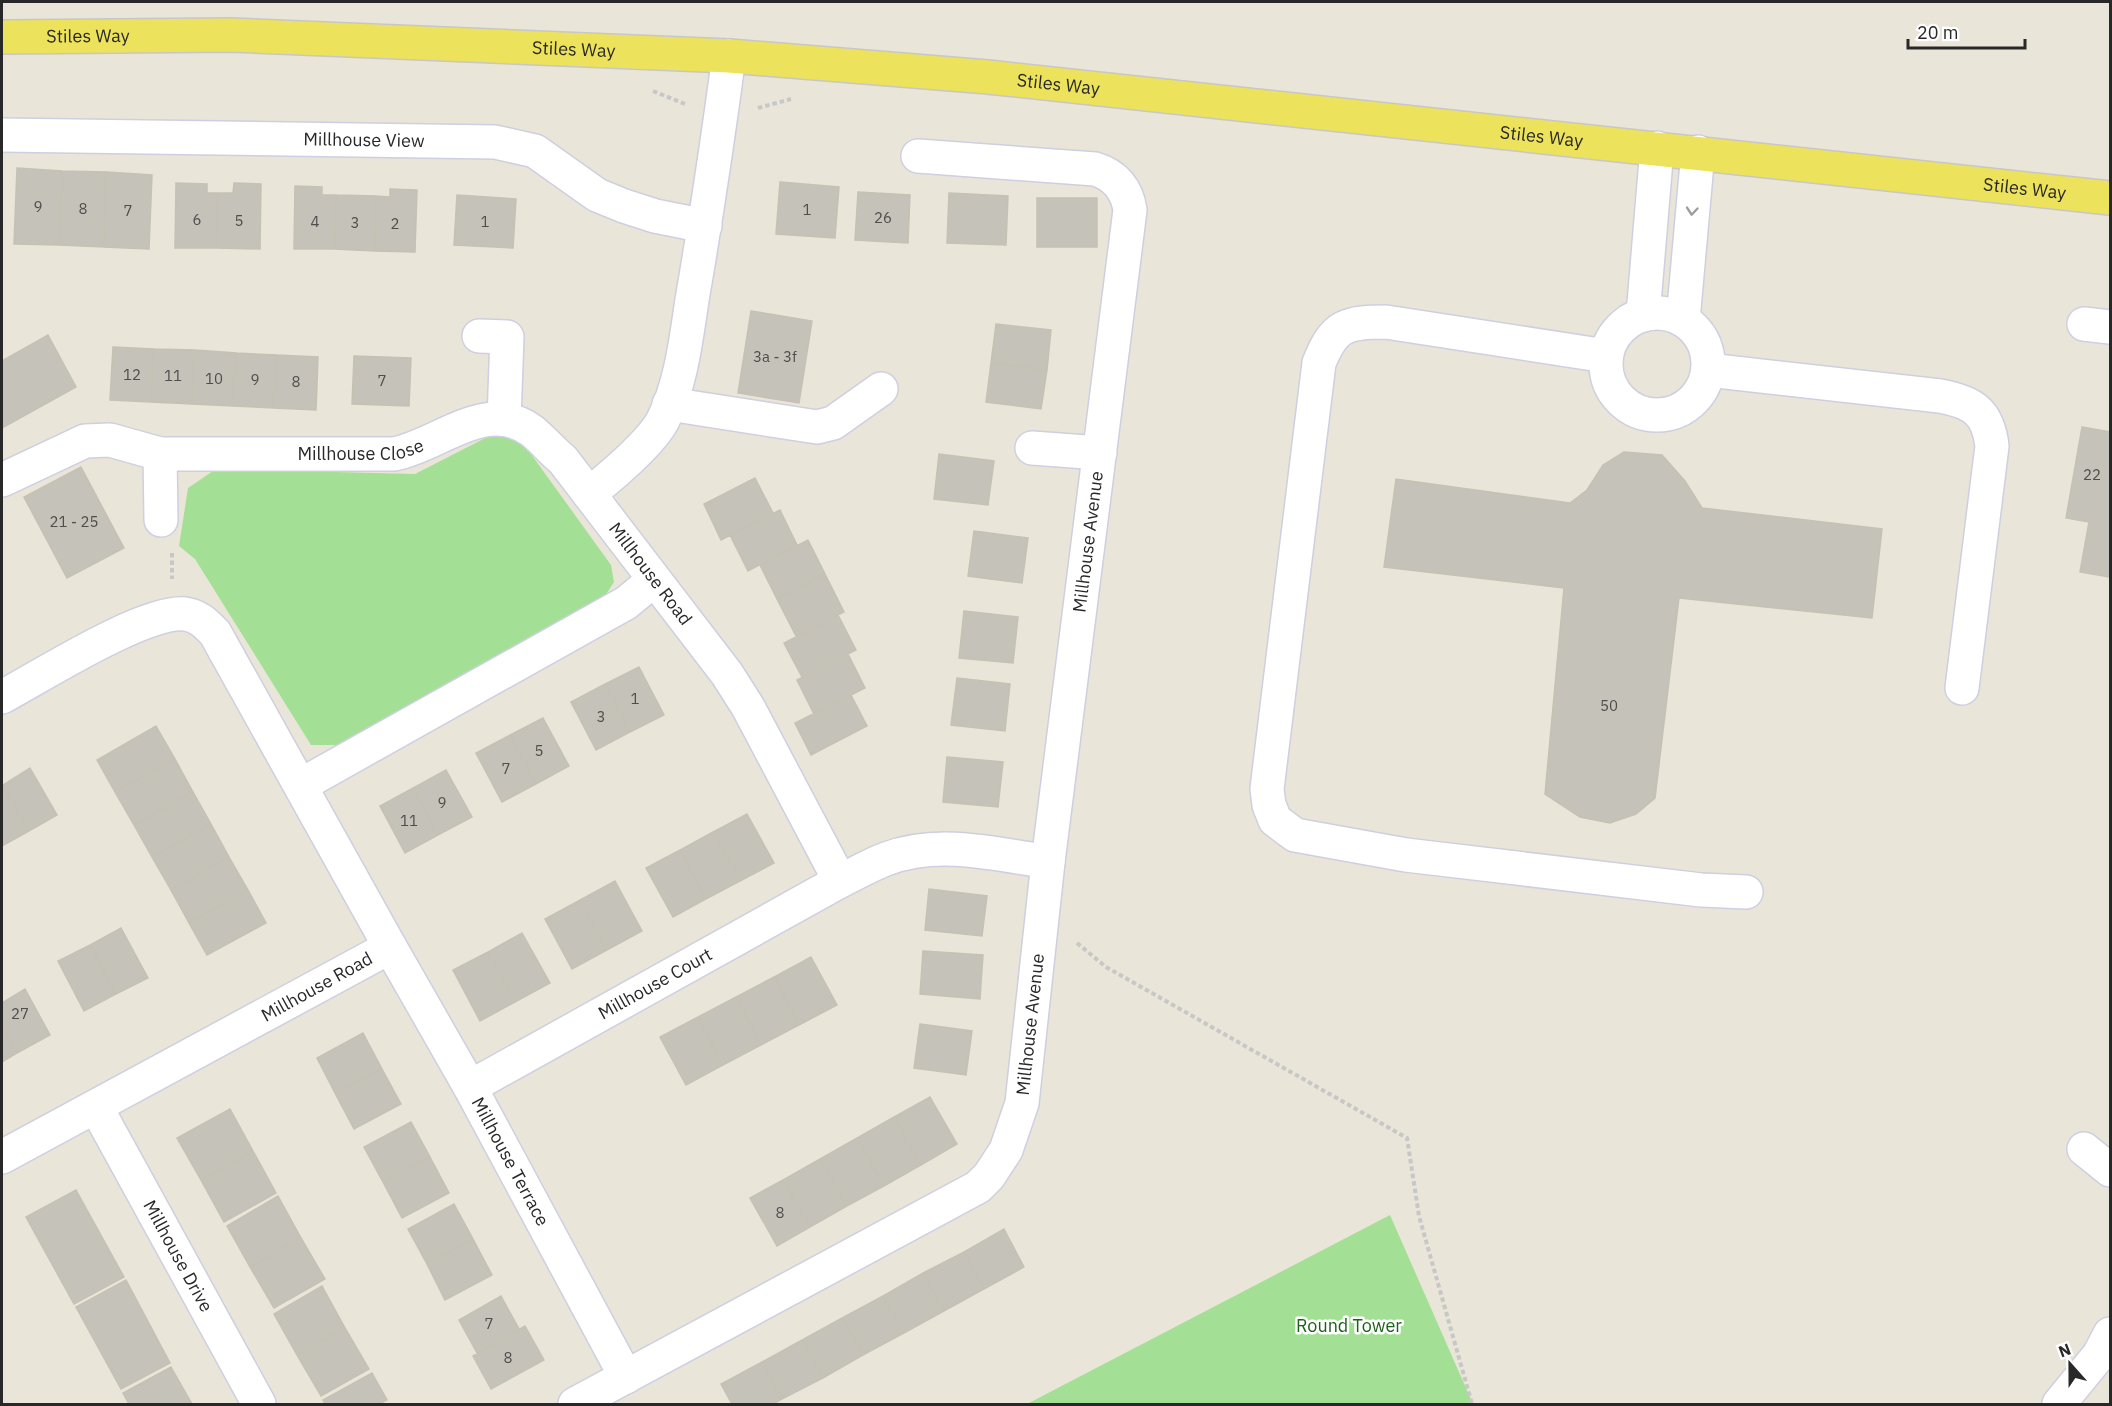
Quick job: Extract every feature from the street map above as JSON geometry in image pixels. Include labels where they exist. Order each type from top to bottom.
[{"type":"main road","name":"Stiles Way","points":[[2,37],[231,34],[729,56],[988,77],[2110,198]]},
{"type":"street","points":[[589,494],[639,448],[663,422],[669,404],[681,363],[705,226],[729,56]]},
{"type":"street","name":"Millhouse View","points":[[2,135],[495,142],[534,152],[606,199],[655,216],[705,226]]},
{"type":"street","points":[[1643,315],[1657,148]]},
{"type":"street","points":[[1683,320],[1698,152]]},
{"type":"street","name":"Millhouse Avenue","points":[[575,1404],[952,1204],[978,1187],[989,1176],[1012,1137],[1022,1103],[1048,862],[1129,219],[1129,201],[1120,185],[1109,175],[1095,169],[918,156]]},
{"type":"street","points":[[1664,314],[1683,320],[1694,329],[1702,341],[1708,370],[1703,386],[1694,399],[1682,409],[1666,414],[1650,415],[1635,410],[1622,401],[1612,388],[1607,373],[1606,356],[1619,331],[1630,321],[1643,315],[1664,314]]},
{"type":"street","points":[[1606,356],[1386,322],[1363,322],[1341,327],[1328,341],[1317,375],[1268,789],[1269,805],[1275,820],[1295,835],[1406,855],[1701,890],[1746,892]]},
{"type":"street","points":[[479,336],[507,337],[504,419]]},
{"type":"street","points":[[1708,370],[1940,396],[1964,400],[1980,413],[1990,429],[1992,446],[1962,688]]},
{"type":"street","points":[[669,404],[817,428],[833,423],[881,389]]},
{"type":"street","name":"Millhouse Close","points":[[2,480],[85,441],[110,440],[160,454],[394,454],[428,444],[477,420],[496,417],[522,425],[540,437],[563,460],[589,494]]},
{"type":"street","name":"Millhouse Avenue","points":[[1032,448],[1100,453]]},
{"type":"street","points":[[160,454],[161,520]]},
{"type":"street","name":"Millhouse Road","points":[[589,494],[727,674],[748,707],[840,881]]},
{"type":"street","points":[[301,785],[626,603],[654,580]]},
{"type":"street","name":"Millhouse Road","points":[[2,697],[141,622],[173,614],[200,618],[215,633],[390,947],[2,1157]]},
{"type":"street","points":[[840,881],[887,859],[938,849],[967,850],[1048,862]]},
{"type":"street","name":"Millhouse Court","points":[[470,1088],[840,881]]},
{"type":"street","name":"Millhouse Terrace","points":[[390,947],[470,1088],[626,1377]]},
{"type":"street","name":"Millhouse Drive","points":[[96,1107],[259,1404]]},
{"type":"street","points":[[2084,1149],[2110,1170]]},
{"type":"street","points":[[2058,1404],[2099,1355],[2110,1334]]},
{"type":"path","points":[[643,87],[720,117],[793,99]]},
{"type":"path","points":[[161,520],[171,535],[173,614]]},
{"type":"path","points":[[1041,927],[1071,937],[1106,967],[1407,1138],[1419,1216],[1472,1404]]},
{"type":"green space","points":[[497,432],[523,443],[611,565],[614,582],[605,596],[338,745],[311,745],[195,559],[179,546],[188,488],[216,469],[415,474]]},
{"type":"green space","name":"Round Tower","points":[[1390,1215],[1473,1404],[1027,1404]]},
{"type":"building","points":[[17,168],[62,171],[59,245],[14,244]]},
{"type":"building","points":[[62,171],[107,172],[104,247],[59,245]]},
{"type":"building","points":[[107,172],[152,175],[149,249],[104,247]]},
{"type":"building","points":[[780,182],[839,187],[835,238],[776,234]]},
{"type":"building","points":[[176,183],[207,184],[207,193],[218,193],[217,248],[175,248]]},
{"type":"building","points":[[234,183],[261,184],[260,249],[217,248],[218,193],[233,193]]},
{"type":"building","points":[[295,186],[322,187],[322,195],[336,195],[334,249],[294,249]]},
{"type":"building","points":[[390,189],[417,190],[415,252],[374,251],[376,196],[390,197]]},
{"type":"building","points":[[858,192],[910,195],[908,243],[855,240]]},
{"type":"building","points":[[949,193],[1008,196],[1006,245],[947,243]]},
{"type":"building","points":[[336,195],[376,196],[374,251],[334,249]]},
{"type":"building","points":[[457,195],[516,199],[513,248],[454,245]]},
{"type":"building","points":[[1037,198],[1097,198],[1097,247],[1037,247]]},
{"type":"building","points":[[751,311],[812,321],[799,403],[738,393]]},
{"type":"building","points":[[996,324],[1051,330],[1047,370],[991,363]]},
{"type":"building","points":[[48,335],[76,387],[2,428],[2,361]]},
{"type":"building","points":[[113,347],[154,349],[151,402],[110,400]]},
{"type":"building","points":[[154,349],[195,350],[192,404],[151,402]]},
{"type":"building","points":[[195,350],[236,353],[233,406],[192,404]]},
{"type":"building","points":[[236,353],[277,355],[274,408],[233,406]]},
{"type":"building","points":[[277,355],[318,357],[316,410],[274,408]]},
{"type":"building","points":[[354,356],[411,358],[409,406],[352,404]]},
{"type":"building","points":[[991,363],[1047,370],[1041,409],[986,402]]},
{"type":"building","points":[[2082,427],[2110,432],[2110,577],[2080,572],[2089,522],[2066,518]]},
{"type":"building","points":[[1624,452],[1662,455],[1685,481],[1702,508],[1882,529],[1872,618],[1679,598],[1655,798],[1636,814],[1610,823],[1580,817],[1545,794],[1564,588],[1384,567],[1396,479],[1570,503],[1587,490],[1603,465]]},
{"type":"building","points":[[939,454],[994,461],[988,505],[934,499]]},
{"type":"building","points":[[81,467],[124,548],[67,578],[24,497]]},
{"type":"building","points":[[755,478],[773,513],[721,540],[704,504]]},
{"type":"building","points":[[780,510],[797,545],[748,571],[730,535]]},
{"type":"building","points":[[974,531],[1028,538],[1022,583],[968,576]]},
{"type":"building","points":[[808,540],[825,574],[777,599],[760,565]]},
{"type":"building","points":[[825,574],[844,612],[796,636],[777,599]]},
{"type":"building","points":[[964,611],[1018,617],[1013,663],[959,658]]},
{"type":"building","points":[[838,615],[856,650],[802,677],[784,643]]},
{"type":"building","points":[[848,654],[865,688],[814,714],[797,680]]},
{"type":"building","points":[[639,667],[664,715],[630,732],[605,684]]},
{"type":"building","points":[[957,678],[1010,684],[1005,731],[951,725]]},
{"type":"building","points":[[605,684],[630,732],[596,750],[571,702]]},
{"type":"building","points":[[851,695],[867,726],[811,755],[795,723]]},
{"type":"building","points":[[543,718],[569,766],[536,784],[510,735]]},
{"type":"building","points":[[156,726],[175,759],[115,792],[97,760]]},
{"type":"building","points":[[510,735],[536,784],[502,802],[476,753]]},
{"type":"building","points":[[947,757],[1003,762],[998,807],[943,802]]},
{"type":"building","points":[[175,759],[193,792],[134,825],[115,792]]},
{"type":"building","points":[[30,768],[57,815],[29,831],[3,785]]},
{"type":"building","points":[[446,770],[472,817],[438,835],[413,788]]},
{"type":"building","points":[[2,785],[29,831],[2,846]]},
{"type":"building","points":[[413,788],[438,835],[405,853],[380,806]]},
{"type":"building","points":[[193,792],[211,824],[152,857],[134,825]]},
{"type":"building","points":[[747,814],[774,863],[740,881],[713,832]]},
{"type":"building","points":[[211,824],[229,857],[171,890],[152,857]]},
{"type":"building","points":[[713,832],[740,881],[706,899],[680,850]]},
{"type":"building","points":[[680,850],[706,899],[673,917],[646,868]]},
{"type":"building","points":[[229,857],[248,890],[189,923],[171,890]]},
{"type":"building","points":[[615,881],[642,931],[607,950],[580,900]]},
{"type":"building","points":[[929,889],[987,896],[982,936],[925,930]]},
{"type":"building","points":[[248,890],[266,923],[207,955],[189,923]]},
{"type":"building","points":[[580,900],[607,950],[572,969],[545,919]]},
{"type":"building","points":[[121,928],[148,978],[116,994],[90,945]]},
{"type":"building","points":[[522,933],[550,983],[515,1002],[488,952]]},
{"type":"building","points":[[90,945],[116,994],[84,1011],[58,961]]},
{"type":"building","points":[[923,951],[983,955],[980,999],[920,994]]},
{"type":"building","points":[[488,952],[515,1002],[480,1021],[453,970]]},
{"type":"building","points":[[811,957],[837,1005],[799,1025],[774,977]]},
{"type":"building","points":[[774,977],[799,1025],[761,1045],[736,997]]},
{"type":"building","points":[[25,989],[50,1035],[17,1053],[2,1025],[2,1003]]},
{"type":"building","points":[[736,997],[761,1045],[723,1065],[698,1017]]},
{"type":"building","points":[[698,1017],[723,1065],[686,1085],[660,1037]]},
{"type":"building","points":[[920,1024],[972,1031],[966,1075],[914,1068]]},
{"type":"building","points":[[2,1025],[17,1053],[2,1062]]},
{"type":"building","points":[[363,1033],[382,1069],[335,1093],[317,1058]]},
{"type":"building","points":[[382,1069],[401,1104],[354,1129],[335,1093]]},
{"type":"building","points":[[930,1097],[957,1144],[921,1165],[894,1117]]},
{"type":"building","points":[[230,1109],[253,1151],[201,1180],[177,1138]]},
{"type":"building","points":[[894,1117],[921,1165],[884,1186],[857,1138]]},
{"type":"building","points":[[411,1122],[430,1157],[383,1182],[364,1147]]},
{"type":"building","points":[[857,1138],[884,1186],[847,1206],[820,1159]]},
{"type":"building","points":[[253,1151],[276,1193],[224,1222],[201,1180]]},
{"type":"building","points":[[430,1157],[449,1193],[402,1218],[383,1182]]},
{"type":"building","points":[[820,1159],[847,1206],[810,1227],[783,1180]]},
{"type":"building","points":[[783,1180],[810,1227],[777,1246],[750,1198]]},
{"type":"building","points":[[76,1190],[124,1277],[74,1304],[26,1217]]},
{"type":"building","points":[[278,1196],[301,1238],[250,1267],[227,1226]]},
{"type":"building","points":[[454,1204],[473,1239],[427,1264],[408,1229]]},
{"type":"building","points":[[1004,1229],[1024,1267],[984,1289],[964,1252]]},
{"type":"building","points":[[301,1238],[325,1279],[274,1308],[250,1267]]},
{"type":"building","points":[[473,1239],[492,1275],[445,1300],[427,1264]]},
{"type":"building","points":[[964,1252],[984,1289],[944,1311],[923,1273]]},
{"type":"building","points":[[923,1273],[944,1311],[904,1333],[883,1296]]},
{"type":"building","points":[[126,1280],[170,1363],[121,1389],[76,1307]]},
{"type":"building","points":[[322,1286],[345,1328],[297,1355],[274,1314]]},
{"type":"building","points":[[501,1296],[519,1329],[477,1353],[459,1320]]},
{"type":"building","points":[[883,1296],[904,1333],[863,1355],[842,1318]]},
{"type":"building","points":[[842,1318],[863,1355],[823,1378],[802,1340]]},
{"type":"building","points":[[525,1326],[544,1360],[491,1389],[473,1356]]},
{"type":"building","points":[[345,1328],[369,1369],[321,1396],[297,1355]]},
{"type":"building","points":[[802,1340],[823,1378],[782,1399],[762,1362]]},
{"type":"building","points":[[762,1362],[782,1399],[773,1404],[732,1404],[721,1384]]},
{"type":"building","points":[[171,1367],[192,1404],[129,1404],[123,1393]]},
{"type":"building","points":[[372,1373],[387,1400],[379,1404],[325,1404],[323,1400]]}]
